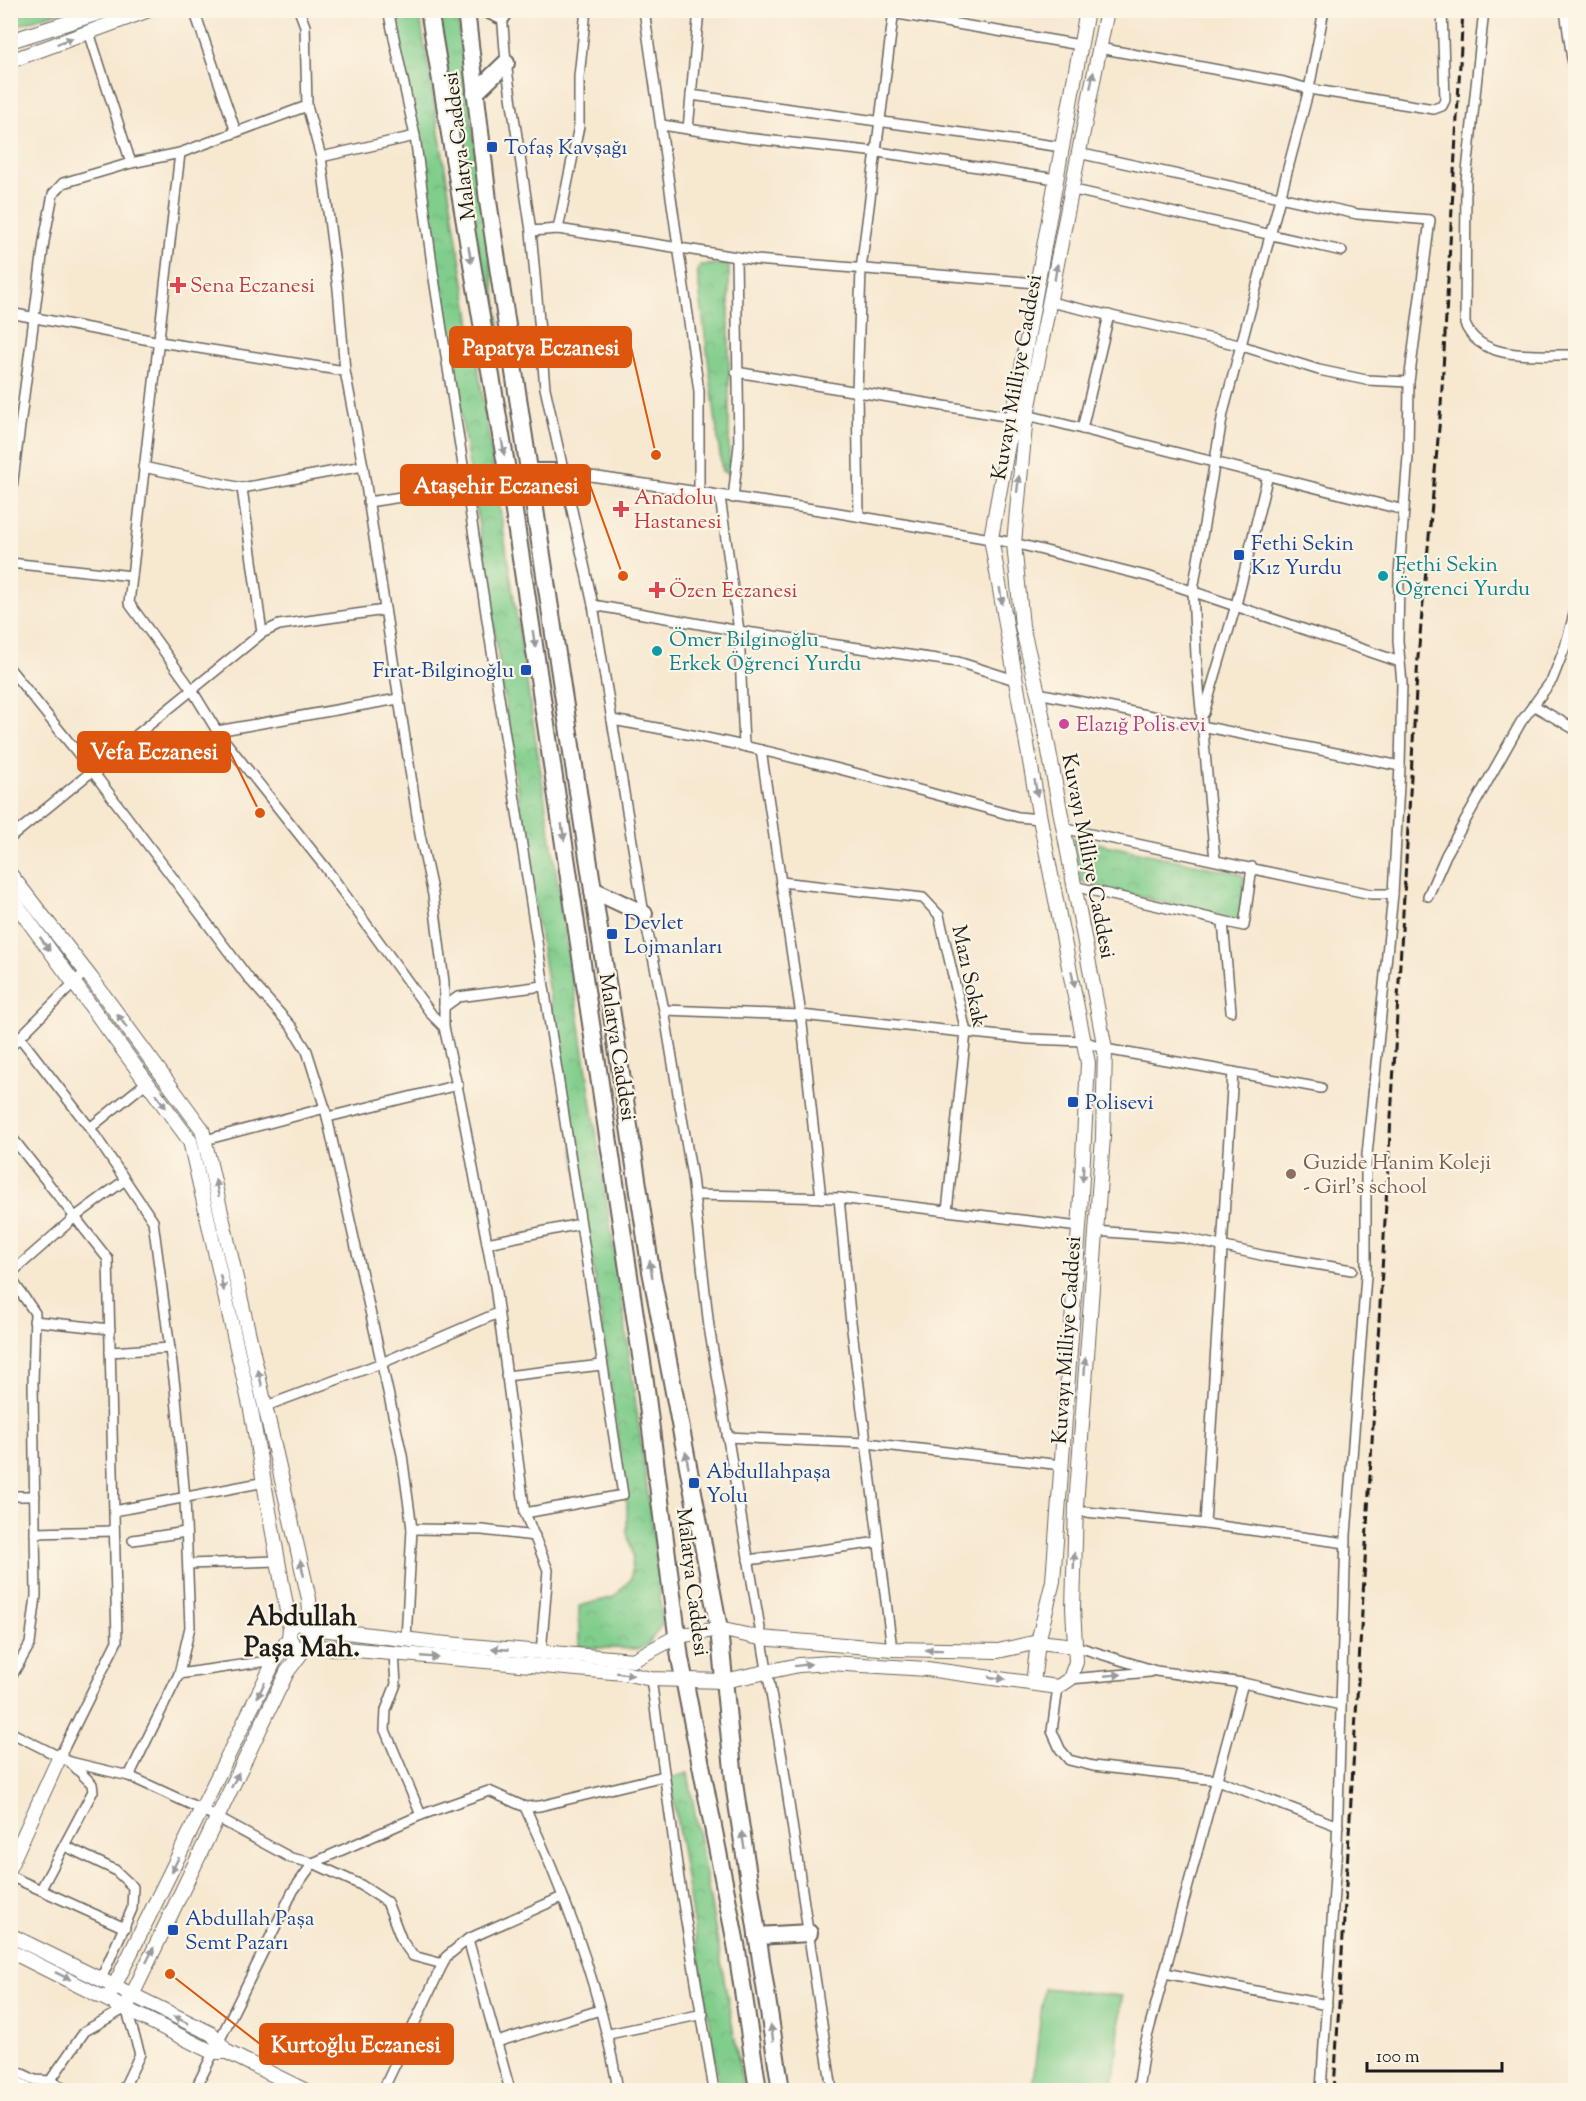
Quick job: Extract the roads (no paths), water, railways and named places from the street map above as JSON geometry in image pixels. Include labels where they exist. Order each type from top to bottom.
[{"type":"highway","name":"Malatya Caddesi","points":[[429,10],[514,512],[645,1382],[683,1682],[736,1944],[758,2091]]},
{"type":"highway","name":"Malatya Caddesi","points":[[466,10],[488,201],[651,1271],[719,1629],[735,1790],[781,2091]]},
{"type":"highway","points":[[476,93],[506,63]]},
{"type":"highway","points":[[530,472],[564,472]]},
{"type":"highway","points":[[593,891],[644,914]]},
{"type":"highway","points":[[757,1936],[808,1933]]},
{"type":"main road","points":[[10,41],[108,10]]},
{"type":"main road","points":[[10,61],[149,10]]},
{"type":"main road","name":"Kuvayı Milliye Caddesi","points":[[1033,1683],[1038,1642],[1053,1581],[1079,1227],[1088,1063],[1040,819],[992,538],[1011,417],[1087,10]]},
{"type":"main road","name":"Kuvayı Milliye Caddesi","points":[[1064,1683],[1076,1662],[1073,1608],[1076,1511],[1103,1137],[1105,1049],[1038,693],[1022,626],[1014,543],[1017,493],[1027,415],[1107,10]]},
{"type":"main road","points":[[10,874],[86,971],[202,1129],[309,1599],[315,1637],[287,1672],[128,2002]]},
{"type":"main road","points":[[10,897],[190,1141],[265,1482],[290,1633],[295,1647],[624,1673],[651,1679],[683,1682],[724,1681],[830,1663],[927,1669],[1033,1683],[1064,1683]]},
{"type":"main road","points":[[112,1993],[275,1660],[299,1622],[312,1627],[406,1639],[633,1660],[678,1636],[719,1629],[760,1638],[892,1649],[998,1651],[1038,1642],[1075,1646]]},
{"type":"main road","points":[[10,1866],[65,1759]]},
{"type":"main road","points":[[10,1935],[101,1979],[112,1993]]},
{"type":"main road","points":[[10,1951],[112,1993],[304,2091]]},
{"type":"street","points":[[194,10],[236,132]]},
{"type":"street","points":[[299,10],[305,26],[307,106],[321,157],[338,289],[345,371],[363,466],[420,835],[433,895],[444,982],[444,1028],[458,1085],[487,1243],[525,1513],[548,1570],[541,1653]]},
{"type":"street","points":[[388,10],[415,136],[433,272],[622,1495],[525,1513]]},
{"type":"street","points":[[558,229],[579,126],[579,77],[586,10]]},
{"type":"street","points":[[644,10],[699,391],[699,494]]},
{"type":"street","points":[[688,129],[699,10]]},
{"type":"street","points":[[875,10],[1080,45]]},
{"type":"street","points":[[1215,860],[1193,590],[1223,413],[1239,345],[1310,89],[1324,10]]},
{"type":"street","points":[[1099,48],[1284,82],[1310,89],[1434,109],[1439,108],[1445,97],[1442,10]]},
{"type":"street","points":[[1484,10],[1466,181],[1465,324],[1476,342],[1488,349],[1529,354],[1575,355]]},
{"type":"street","points":[[1565,10],[1575,88]]},
{"type":"street","points":[[498,12],[531,231],[545,388],[592,605],[644,914],[664,1010],[694,1195],[709,1328],[767,1672],[832,2091]]},
{"type":"street","points":[[859,516],[857,392],[861,268],[878,152],[894,12]]},
{"type":"street","points":[[89,32],[131,163]]},
{"type":"street","points":[[691,94],[1062,147]]},
{"type":"street","points":[[10,503],[36,317],[44,241],[53,194],[63,183],[131,163],[180,153],[307,106]]},
{"type":"street","points":[[662,125],[878,152],[1056,179]]},
{"type":"street","points":[[321,157],[415,136]]},
{"type":"street","points":[[180,153],[129,603],[192,690],[217,731],[325,867],[444,1028]]},
{"type":"street","points":[[1078,153],[1357,214],[1430,220],[1409,382],[1408,456],[1399,574],[1402,683],[1400,766],[1393,894],[1366,1165],[1366,1276],[1346,1543],[1338,1826],[1321,2091]]},
{"type":"street","points":[[1070,189],[1270,237],[1342,251]]},
{"type":"street","points":[[531,231],[558,229],[736,257],[1036,283]]},
{"type":"street","points":[[734,498],[739,445],[736,372],[736,257]]},
{"type":"street","points":[[1050,302],[1239,345],[1319,370],[1366,380],[1409,382]]},
{"type":"street","points":[[10,313],[160,342],[345,371]]},
{"type":"street","points":[[1082,429],[1109,315]]},
{"type":"street","points":[[736,372],[1011,417]]},
{"type":"street","points":[[1027,415],[1404,510]]},
{"type":"street","points":[[144,467],[242,488],[363,466]]},
{"type":"street","points":[[564,472],[992,538],[1193,590],[1400,662]]},
{"type":"street","points":[[1203,721],[1236,605],[1268,475]]},
{"type":"street","points":[[368,502],[467,487]]},
{"type":"street","points":[[242,488],[262,633]]},
{"type":"street","points":[[720,497],[739,631],[744,746]]},
{"type":"street","points":[[10,563],[132,576]]},
{"type":"street","points":[[592,605],[739,631],[958,662],[1015,680]]},
{"type":"street","points":[[1428,896],[1446,855],[1533,705],[1552,680],[1565,647],[1575,607]]},
{"type":"street","points":[[10,838],[262,633],[279,625],[384,610]]},
{"type":"street","points":[[10,669],[93,772],[250,980],[292,1027],[307,1051],[326,1112],[384,1362],[402,1455],[411,1529],[406,1639]]},
{"type":"street","points":[[1038,693],[1203,721],[1400,766]]},
{"type":"street","points":[[217,731],[398,699]]},
{"type":"street","points":[[1533,705],[1575,730]]},
{"type":"street","points":[[612,720],[744,746],[861,774],[1018,817],[1040,819]]},
{"type":"street","points":[[761,750],[801,1015],[821,1198]]},
{"type":"street","points":[[1062,828],[1371,894],[1393,894]]},
{"type":"street","points":[[1073,886],[1244,926],[1252,867]]},
{"type":"street","name":"Mazı Sokak","points":[[781,882],[923,898],[939,915],[966,1032],[947,1211]]},
{"type":"street","points":[[1223,922],[1231,1011]]},
{"type":"street","points":[[10,1047],[21,1039],[86,971]]},
{"type":"street","points":[[444,1007],[458,997],[543,986]]},
{"type":"street","points":[[664,1010],[801,1015],[966,1032],[1084,1041],[1105,1049],[1321,1088]]},
{"type":"street","points":[[21,1039],[90,1128],[153,1221],[170,1348],[185,1498],[190,1627],[179,1674],[129,1776]]},
{"type":"street","points":[[1205,1524],[1224,1247],[1233,1072]]},
{"type":"street","points":[[90,1128],[147,1082]]},
{"type":"street","points":[[205,1140],[458,1085]]},
{"type":"street","points":[[10,1135],[108,1259],[117,1641],[65,1759]]},
{"type":"street","points":[[13,1273],[75,1216],[125,1180]]},
{"type":"street","points":[[694,1195],[839,1198],[1079,1227]]},
{"type":"street","points":[[839,1198],[892,1649]]},
{"type":"street","points":[[487,1243],[580,1224]]},
{"type":"street","points":[[1095,1231],[1185,1238],[1352,1270]]},
{"type":"street","points":[[10,1260],[13,1273],[35,1313],[36,1596],[30,1644],[10,1679]]},
{"type":"street","points":[[266,1406],[384,1362],[498,1312]]},
{"type":"street","points":[[34,1321],[110,1329]]},
{"type":"street","points":[[110,1352],[170,1348]]},
{"type":"street","points":[[506,1376],[602,1365]]},
{"type":"street","points":[[727,1437],[866,1443],[1062,1466]]},
{"type":"street","points":[[114,1511],[265,1482]]},
{"type":"street","points":[[10,1496],[35,1496]]},
{"type":"street","points":[[1076,1511],[1205,1524],[1346,1543]]},
{"type":"street","points":[[411,1529],[482,1530],[535,1536]]},
{"type":"street","points":[[35,1533],[114,1531]]},
{"type":"street","points":[[133,1540],[186,1532]]},
{"type":"street","points":[[748,1560],[879,1542]]},
{"type":"street","points":[[188,1564],[277,1561]]},
{"type":"street","points":[[1075,1646],[1156,1671],[1244,1683],[1341,1705]]},
{"type":"street","points":[[394,1654],[396,1684],[386,1710],[385,1730],[421,1815]]},
{"type":"street","points":[[179,1674],[275,1660]]},
{"type":"street","points":[[1156,1671],[1064,1683],[1053,1731],[1060,1749],[1069,1760],[1093,1766],[1217,1780],[1338,1826]]},
{"type":"street","points":[[651,1679],[664,1776],[714,2091]]},
{"type":"street","points":[[1138,2091],[1144,2048],[1244,1683]]},
{"type":"street","points":[[10,1732],[65,1759],[129,1776],[203,1810],[291,1858],[313,1863],[361,1885],[387,1902],[402,1941],[413,1956],[443,1964]]},
{"type":"street","points":[[41,1889],[93,1791],[92,1784],[65,1759]]},
{"type":"street","points":[[195,2091],[215,2046],[293,1892],[313,1863],[421,1815],[489,1791],[525,1807],[540,1806],[664,1776]]},
{"type":"street","points":[[525,1807],[551,1863],[609,2034],[618,2091]]},
{"type":"street","points":[[65,1846],[115,1870],[133,1887],[132,1909],[101,1979]]},
{"type":"street","points":[[10,1876],[125,1928]]},
{"type":"street","points":[[382,2091],[446,1957],[468,1939],[562,1897]]},
{"type":"street","points":[[468,1939],[510,2091]]},
{"type":"street","points":[[1165,1973],[1327,2005]]},
{"type":"street","points":[[50,2080],[85,2031],[128,2002],[140,2054],[123,2091]]},
{"type":"street","points":[[497,2042],[600,2010]]},
{"type":"street","points":[[609,2034],[703,2014]]},
{"type":"street","points":[[10,2068],[35,2080],[50,2080],[69,2091]]},
{"type":"street","points":[[10,2078],[34,2091]]},
{"type":"railway","points":[[1334,2090],[1418,657],[1441,406],[1463,10]]},
{"type":"place","name":"Tofaş Kavşağı","points":[[492,147]]},
{"type":"place","name":"Sena Eczanesi","points":[[178,285]]},
{"type":"place","name":"Papatya Eczanesi","points":[[656,455]]},
{"type":"place","name":"Anadolu Hastanesi","points":[[621,509]]},
{"type":"place","name":"Fethi Sekin Kız Yurdu","points":[[1239,555]]},
{"type":"place","name":"Ataşehir Eczanesi","points":[[623,576]]},
{"type":"place","name":"Fethi Sekin Öğrenci Yurdu","points":[[1383,576]]},
{"type":"place","name":"Özen Eczanesi","points":[[657,590]]},
{"type":"place","name":"Ömer Bilginoğlu Erkek Öğrenci Yurdu","points":[[657,651]]},
{"type":"place","name":"Fırat-Bilginoğlu","points":[[526,670]]},
{"type":"place","name":"Elazığ Polis evi","points":[[1064,724]]},
{"type":"place","name":"Vefa Eczanesi","points":[[260,813]]},
{"type":"place","name":"Devlet Lojmanları","points":[[612,934]]},
{"type":"place","name":"Polisevi","points":[[1073,1102]]},
{"type":"place","name":"Guzide Hanim Koleji - Girl's school","points":[[1291,1174]]},
{"type":"place","name":"Abdullahpaşa Yolu","points":[[694,1483]]},
{"type":"place","name":"Abdullah Paşa Semt Pazarı","points":[[173,1930]]},
{"type":"place","name":"Kurtoğlu Eczanesi","points":[[170,1974]]},
{"type":"district","name":"Abdullah Paşa Mah.","points":[[302,1632]]}]
